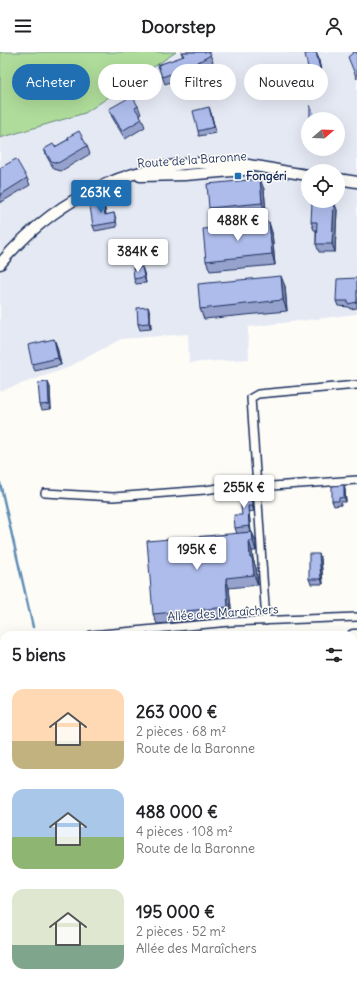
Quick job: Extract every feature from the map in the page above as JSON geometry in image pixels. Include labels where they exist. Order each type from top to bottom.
[{"type":"main road","name":"Route de la Baronne","points":[[0,264],[14,248],[51,215],[71,201],[103,184],[122,178],[185,175],[264,168],[301,174]]},
{"type":"main road","points":[[345,180],[357,182]]},
{"type":"street","points":[[266,621],[257,538],[258,485],[251,398],[258,394],[357,385]]},
{"type":"street","points":[[45,493],[113,496],[258,485],[357,480]]},
{"type":"street","name":"Allée des Maraîchers","points":[[122,631],[266,621],[357,617]]},
{"type":"shaded area","points":[[176,52],[357,52],[357,314],[248,327],[249,359],[189,363],[188,334],[121,339],[65,369],[0,391],[0,138],[85,113],[104,100],[162,100],[162,64],[158,64]]},
{"type":"green space","points":[[0,52],[176,52],[158,64],[98,64],[98,100],[104,100],[85,113],[0,138]]},
{"type":"building","points":[[181,52],[209,52],[211,55],[194,64],[170,64],[170,74],[162,77],[161,64],[184,56]]},
{"type":"building","points":[[316,52],[319,64],[307,64],[305,54]]},
{"type":"building","points":[[354,52],[357,52],[357,79],[348,57]]},
{"type":"building","points":[[125,100],[134,100],[138,106],[135,108],[142,119],[122,131],[109,109]]},
{"type":"building","points":[[310,105],[313,112],[310,112]]},
{"type":"building","points":[[209,107],[214,127],[198,131],[193,111]]},
{"type":"building","points":[[79,131],[87,146],[58,163],[51,161],[44,149],[53,144],[55,147]]},
{"type":"building","points":[[16,159],[27,178],[0,195],[0,168]]},
{"type":"building","points":[[260,179],[262,203],[209,208],[207,184]]},
{"type":"building","points":[[102,200],[105,215],[114,213],[116,222],[93,226],[90,206],[91,202]]},
{"type":"building","points":[[312,208],[334,208],[332,244],[316,244],[317,222],[311,222]]},
{"type":"building","points":[[269,222],[272,254],[206,261],[203,229]]},
{"type":"building","points":[[142,267],[144,277],[134,279],[133,268]]},
{"type":"building","points":[[281,276],[283,300],[200,309],[198,284]]},
{"type":"building","points":[[357,278],[357,302],[348,304],[348,301],[336,301],[337,279]]},
{"type":"building","points":[[148,307],[149,323],[138,324],[137,308]]},
{"type":"building","points":[[54,339],[58,358],[32,364],[28,345]]},
{"type":"building","points":[[48,382],[49,404],[40,405],[38,383]]},
{"type":"building","points":[[344,485],[344,497],[339,498],[339,501],[332,501],[332,486]]},
{"type":"building","points":[[251,489],[252,506],[248,506],[249,526],[235,528],[234,515],[242,515],[239,490]]},
{"type":"building","points":[[252,532],[253,541],[249,541],[250,558],[252,558],[254,575],[226,578],[228,607],[153,614],[147,541]]},
{"type":"building","points":[[309,554],[319,554],[321,579],[309,579]]},
{"type":"waterway","points":[[0,483],[33,627]]},
{"type":"place","name":"Fongéri","points":[[238,176]]}]
